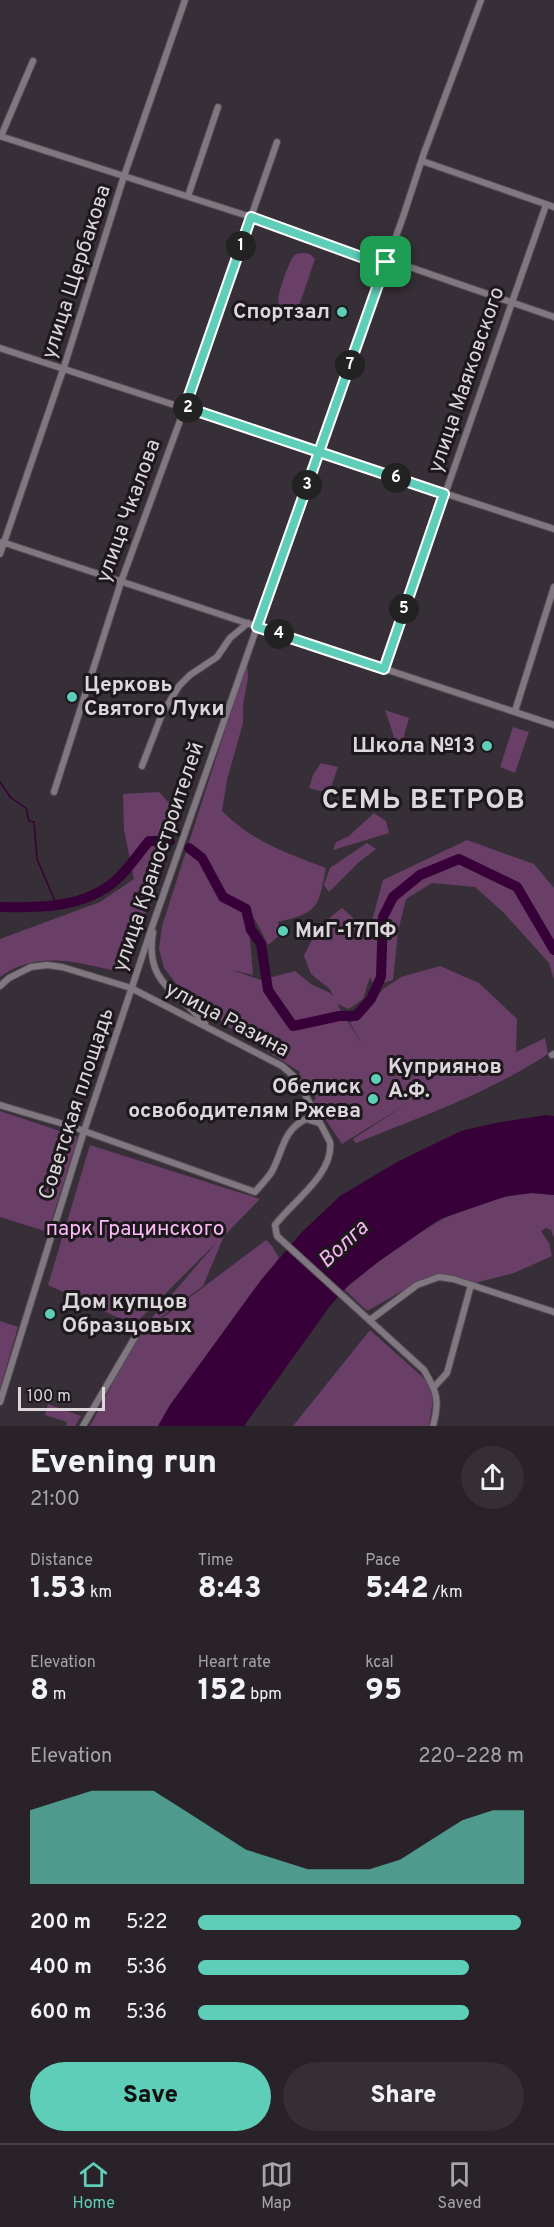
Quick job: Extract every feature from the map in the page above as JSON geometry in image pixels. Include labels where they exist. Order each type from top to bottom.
[{"type":"street","name":"улица Щербакова","points":[[0,554],[2,542],[64,367],[124,176],[185,0]]},
{"type":"street","name":"улица Краностроителей","points":[[131,988],[422,160],[481,0]]},
{"type":"street","points":[[33,61],[1,136],[251,217],[372,261],[395,262],[554,317]]},
{"type":"street","points":[[188,196],[218,107]]},
{"type":"street","name":"улица Чкалова","points":[[54,792],[121,582],[185,407],[277,142]]},
{"type":"street","points":[[422,160],[554,207]]},
{"type":"street","name":"улица Маяковского","points":[[384,669],[546,205]]},
{"type":"street","points":[[0,348],[64,367],[554,529]]},
{"type":"street","points":[[2,542],[554,725]]},
{"type":"street","points":[[515,711],[554,587]]},
{"type":"street","points":[[142,766],[162,714],[179,686],[190,675],[218,657],[230,638],[248,623]]},
{"type":"street","points":[[156,915],[152,954],[156,970],[169,991],[196,1013],[208,1027]]},
{"type":"street","name":"улица Разина","points":[[0,986],[31,967],[47,965],[62,967],[131,988],[282,1066],[297,1079],[330,1142],[330,1154],[325,1169],[275,1225],[277,1236],[370,1320]]},
{"type":"street","name":"Советская площадь","points":[[0,1402],[131,988]]},
{"type":"street","points":[[0,1105],[84,1131],[255,1192],[271,1173],[295,1124],[306,1119],[319,1123]]},
{"type":"street","points":[[433,1426],[438,1402],[434,1387],[424,1370],[370,1320],[417,1285],[440,1277],[453,1279],[554,1312]]},
{"type":"street","points":[[434,1387],[447,1373],[471,1285]]},
{"type":"street","points":[[83,1426],[135,1337]]},
{"type":"green space","points":[[296,254],[310,254],[315,259],[298,309],[284,313],[278,303],[281,287],[292,258]]},
{"type":"green space","points":[[247,662],[248,677],[243,705],[243,723],[227,780],[222,811],[258,839],[326,868],[321,892],[314,906],[302,915],[278,922],[280,935],[268,945],[251,914],[239,903],[222,897],[243,910],[250,938],[253,975],[231,970],[261,980],[295,971],[311,984],[330,993],[334,998],[330,989],[311,974],[304,956],[319,929],[342,908],[369,932],[383,880],[467,840],[534,864],[554,888],[554,980],[549,963],[503,912],[475,887],[432,883],[406,899],[398,932],[393,980],[374,986],[370,977],[363,999],[349,1009],[337,1004],[363,1046],[350,1023],[360,1016],[383,989],[401,977],[440,966],[479,983],[517,1019],[516,1052],[545,1038],[548,1054],[502,1081],[454,1103],[356,1143],[353,1139],[408,1103],[342,1144],[313,1101],[316,1098],[299,1075],[300,1072],[227,1026],[177,985],[164,968],[159,949],[162,926]]},
{"type":"green space","points":[[385,710],[409,718],[400,750],[398,749]]},
{"type":"green space","points":[[513,727],[529,732],[515,773],[500,767]]},
{"type":"green space","points":[[321,763],[338,767],[329,793],[309,788],[313,775]]},
{"type":"green space","points":[[159,792],[180,815],[132,951],[121,972],[74,962],[44,961],[14,968],[0,977],[0,939],[100,902],[134,879],[124,830],[123,794]]},
{"type":"green space","points":[[374,813],[386,821],[389,833],[333,850],[336,842],[349,836]]},
{"type":"green space","points":[[367,843],[376,849],[359,862],[329,892],[324,885],[330,868]]},
{"type":"green space","points":[[0,1111],[78,1137],[48,1232],[0,1217]]},
{"type":"green space","name":"парк Грацинского","points":[[90,1145],[260,1199],[224,1236],[203,1286],[137,1335],[217,1242],[134,1325],[48,1285]]},
{"type":"green space","points":[[532,1193],[554,1195],[554,1238],[551,1230],[546,1228],[541,1231],[549,1243],[552,1256],[514,1273],[475,1283],[437,1276],[423,1279],[369,1310],[366,1310],[344,1289],[384,1257],[436,1223],[490,1201]]},
{"type":"green space","points":[[266,1240],[279,1258],[170,1405],[158,1426],[90,1426],[137,1337]]},
{"type":"green space","points":[[0,1321],[18,1327],[0,1389]]},
{"type":"green space","points":[[370,1330],[427,1381],[433,1400],[429,1426],[293,1426]]},
{"type":"green space","points":[[48,1404],[81,1416],[75,1426],[66,1426],[67,1422],[45,1415]]},
{"type":"water","name":"Волга","points":[[546,1115],[554,1116],[554,1195],[532,1193],[507,1196],[440,1219],[378,1262],[348,1286],[330,1306],[244,1426],[158,1426],[170,1405],[261,1280],[301,1233],[340,1196],[399,1161],[461,1131]]},
{"type":"waterway","points":[[0,782],[11,798],[26,808],[29,821],[34,822],[37,859],[57,906]]},
{"type":"waterway","points":[[0,907],[45,906],[89,897],[120,877],[149,841],[170,841]]},
{"type":"waterway","points":[[189,848],[202,858],[223,897],[246,909],[251,930],[261,944],[268,990],[293,1026],[339,1016],[356,1016],[371,999],[381,977],[383,917],[393,897],[420,875],[459,859],[517,887],[554,950]]},
{"type":"place","name":"Спортзал","points":[[342,312]]},
{"type":"place","name":"Церковь Святого Луки","points":[[72,697]]},
{"type":"place","name":"Школа №13","points":[[487,746]]},
{"type":"place","name":"МиГ-17ПФ","points":[[283,931]]},
{"type":"place","name":"Куприянов А.Ф.","points":[[376,1079]]},
{"type":"place","name":"Обелиск освободителям Ржева","points":[[373,1099]]},
{"type":"place","name":"Дом купцов Образцовых","points":[[50,1314]]},
{"type":"district","name":"СЕМЬ ВЕТРОВ","points":[[424,801]]},
{"type":"route","points":[[386,262],[319,452],[444,494],[384,669],[257,627],[319,452],[185,407],[251,217],[372,261],[386,262]]}]
